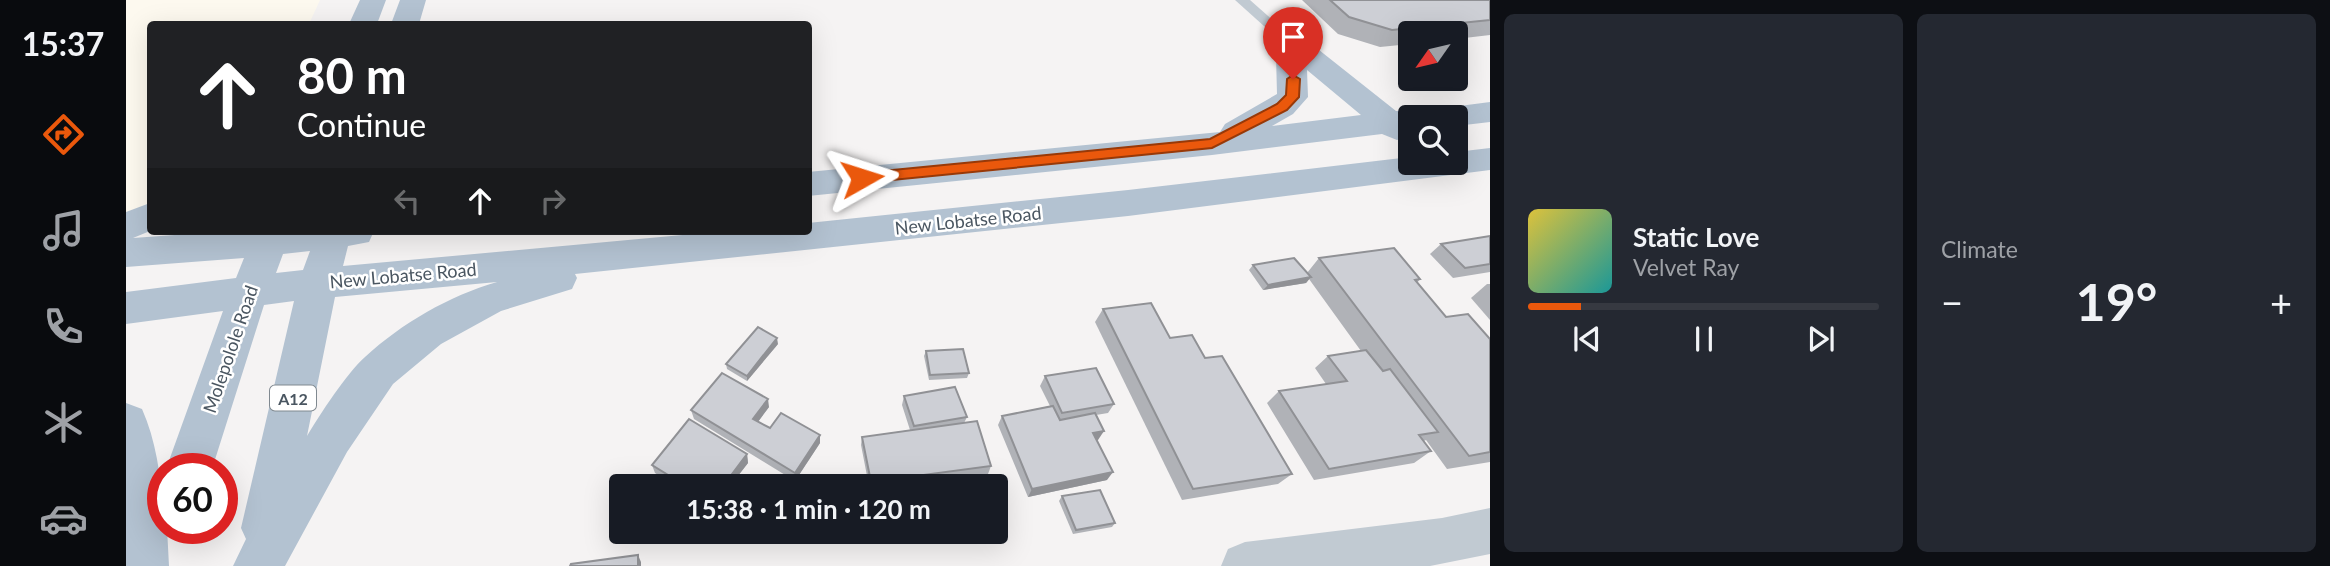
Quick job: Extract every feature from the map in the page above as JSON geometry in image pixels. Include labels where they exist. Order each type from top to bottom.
[{"type":"main road","points":[[364,21],[373,0]]},
{"type":"main road","points":[[406,21],[413,0]]},
{"type":"main road","points":[[1280,33],[1398,124]]},
{"type":"main road","points":[[1212,144],[1259,121],[1293,97],[1291,56],[1280,33]]},
{"type":"main road","points":[[1468,114],[1490,112]]},
{"type":"main road","points":[[812,184],[1398,127]]},
{"type":"main road","name":"New Lobatse Road","points":[[249,293],[318,283],[630,255],[1128,204],[1473,158]]},
{"type":"main road","points":[[126,227],[147,217]]},
{"type":"main road","points":[[126,253],[290,235]]},
{"type":"main road","name":"A12","points":[[257,566],[318,283],[342,235]]},
{"type":"main road","name":"Molepolole Road","points":[[195,453],[249,293],[272,236]]},
{"type":"main road","points":[[257,566],[331,437],[378,371],[427,332],[488,300],[630,255]]},
{"type":"main road","points":[[126,308],[249,293]]},
{"type":"main road","points":[[126,423],[142,508],[144,566]]},
{"type":"main road","points":[[157,566],[164,544]]},
{"type":"street","points":[[1245,566],[1440,554],[1490,531]]},
{"type":"lane","points":[[1241,0],[1280,33]]},
{"type":"shaded area","points":[[126,0],[320,0],[310,21],[147,21],[147,230],[126,233]]},
{"type":"building","points":[[1330,0],[1490,0],[1490,20],[1398,21],[1398,29],[1392,30],[1349,17]]},
{"type":"building","points":[[1490,236],[1490,264],[1465,268],[1441,244]]},
{"type":"building","points":[[1394,248],[1420,279],[1415,280],[1446,317],[1468,314],[1490,339],[1490,452],[1469,456],[1319,258]]},
{"type":"building","points":[[1294,258],[1311,277],[1268,285],[1253,265]]},
{"type":"building","points":[[1151,303],[1170,338],[1192,335],[1205,358],[1222,356],[1292,474],[1193,489],[1103,309]]},
{"type":"building","points":[[758,327],[777,338],[747,376],[726,364]]},
{"type":"building","points":[[963,349],[969,373],[930,375],[926,351]]},
{"type":"building","points":[[1366,350],[1383,371],[1390,369],[1438,432],[1419,435],[1431,451],[1329,469],[1279,391],[1347,381],[1328,356]]},
{"type":"building","points":[[1096,368],[1114,404],[1062,413],[1045,376]]},
{"type":"building","points":[[722,373],[768,399],[753,419],[770,428],[781,413],[820,435],[795,473],[691,410]]},
{"type":"building","points":[[955,387],[967,417],[914,426],[904,396]]},
{"type":"building","points":[[1053,406],[1060,420],[1095,413],[1104,431],[1093,433],[1113,472],[1032,489],[1002,416]]},
{"type":"building","points":[[689,419],[747,454],[732,474],[667,474],[652,465]]},
{"type":"building","points":[[977,421],[991,466],[931,474],[869,474],[862,437]]},
{"type":"building","points":[[1100,490],[1115,523],[1076,530],[1062,496]]},
{"type":"building","points":[[638,555],[638,566],[570,566],[571,564]]},
{"type":"route","points":[[862,178],[1212,144],[1282,107],[1293,97],[1293,79]]}]
